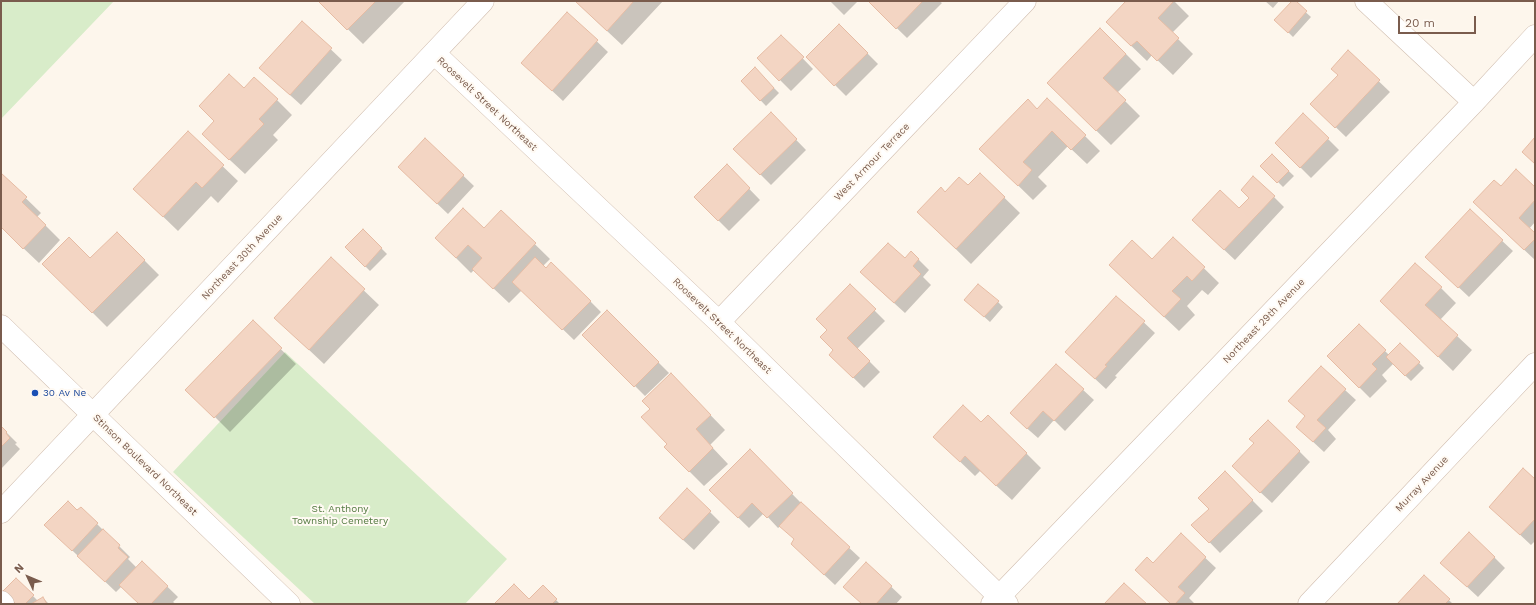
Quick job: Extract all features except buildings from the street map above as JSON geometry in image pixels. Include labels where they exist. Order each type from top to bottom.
[{"type":"street","name":"Northeast 30th Avenue","points":[[1,512],[94,416],[483,1]]},
{"type":"street","name":"West Armour Terrace","points":[[719,322],[1025,1]]},
{"type":"street","points":[[1366,1],[1474,102]]},
{"type":"street","name":"Northeast 29th Avenue","points":[[999,602],[1535,36]]},
{"type":"street","name":"Roosevelt Street Northeast","points":[[434,53],[719,322],[999,602]]},
{"type":"street","name":"Stinson Boulevard Northeast","points":[[1,326],[289,604]]},
{"type":"street","name":"Murray Avenue","points":[[1309,604],[1535,364]]},
{"type":"green space","points":[[1,1],[114,1],[1,119]]},
{"type":"green space","name":"St. Anthony Township Cemetery","points":[[285,352],[507,559],[465,604],[315,604],[173,472]]},
{"type":"place","name":"30 Av Ne","points":[[35,393]]}]
